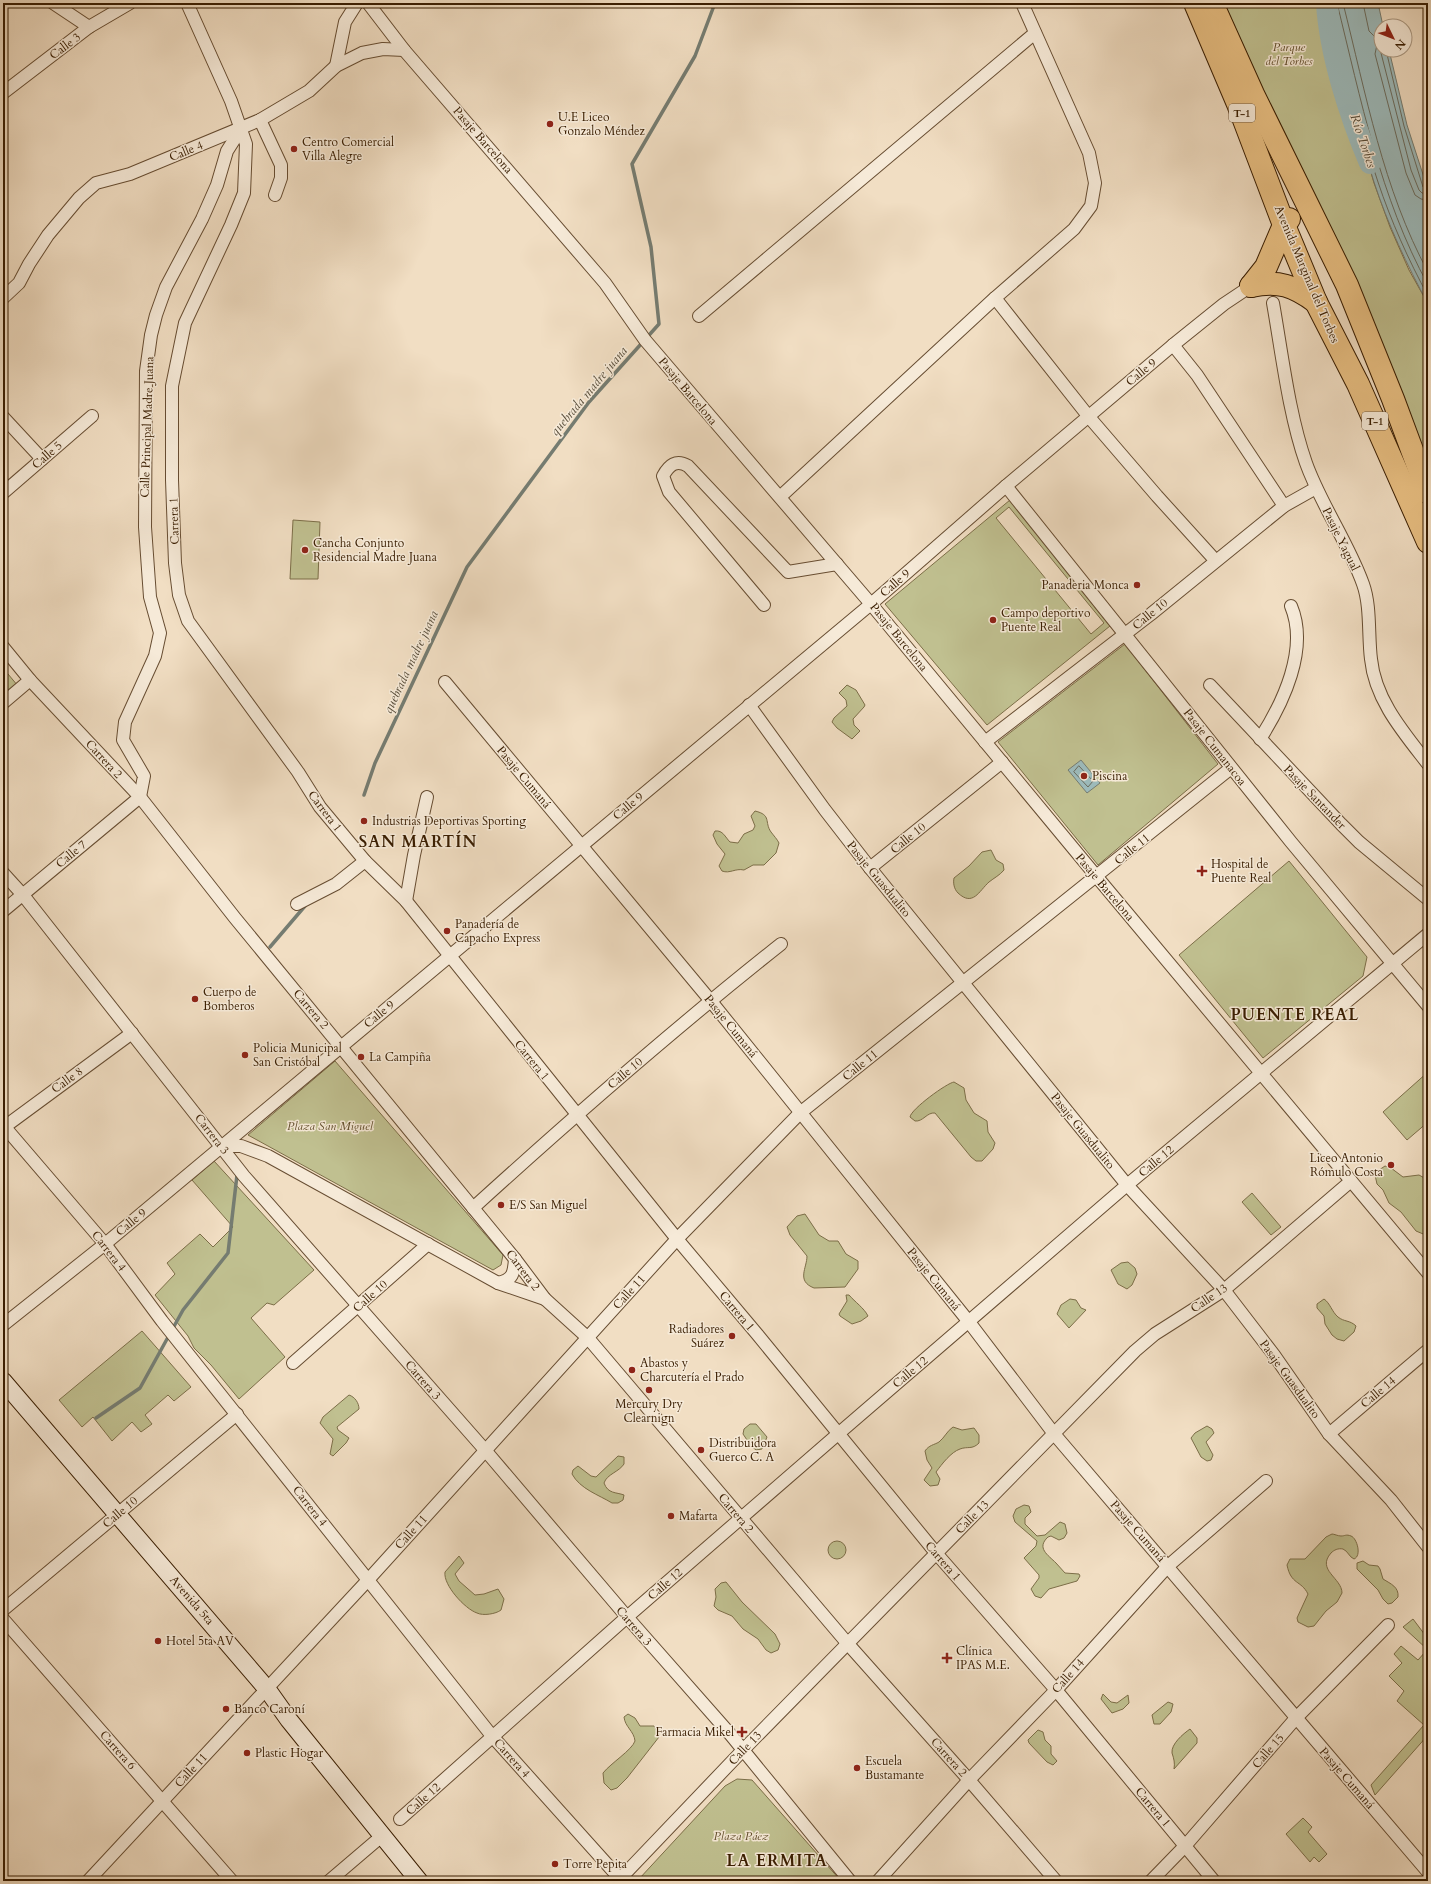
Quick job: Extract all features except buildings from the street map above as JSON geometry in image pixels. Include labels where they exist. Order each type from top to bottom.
[{"type":"highway","name":"Avenida Marginal del Torbes","points":[[1195,3],[1238,104],[1284,225],[1316,302],[1358,384],[1428,542]]},
{"type":"highway","name":"T-1","points":[[1212,3],[1253,94],[1347,285],[1393,399],[1428,493]]},
{"type":"highway","points":[[1252,286],[1266,267],[1284,225],[1290,218],[1299,215],[1313,217]]},
{"type":"highway","points":[[1252,286],[1266,283],[1285,285],[1299,290],[1316,302],[1333,296],[1347,285]]},
{"type":"street","points":[[53,3],[89,27]]},
{"type":"street","name":"Calle 3","points":[[3,93],[89,27],[130,3]]},
{"type":"street","points":[[187,3],[231,100],[241,129]]},
{"type":"street","points":[[336,66],[345,22],[357,3]]},
{"type":"street","name":"Pasaje Barcelona","points":[[368,3],[404,50],[605,283],[645,340],[871,604],[1428,1273]]},
{"type":"street","points":[[780,497],[995,298],[1074,229],[1091,206],[1095,183],[1089,153],[1022,3]]},
{"type":"street","points":[[699,316],[1035,33]]},
{"type":"street","name":"Calle 4","points":[[3,298],[20,283],[29,264],[48,235],[79,198],[96,183],[130,174],[260,120],[309,90],[336,66],[362,53],[383,49],[404,50]]},
{"type":"street","points":[[260,120],[281,165],[282,178],[275,194]]},
{"type":"street","name":"Calle Principal Madre Juana","points":[[140,797],[144,776],[123,740],[125,722],[154,656],[160,633],[150,596],[145,527],[146,372],[156,314],[166,287],[202,219],[217,185],[227,151],[241,129]]},
{"type":"street","name":"Carrera 1","points":[[241,129],[246,144],[244,192],[231,225],[185,323],[172,386],[172,480],[175,563],[179,595],[188,621],[298,772],[320,807],[365,861],[406,901],[677,1239],[936,1553],[1056,1690],[1214,1881]]},
{"type":"street","name":"Calle 9","points":[[3,1325],[105,1244],[871,604],[1006,486],[1173,345],[1224,304],[1252,286]]},
{"type":"street","points":[[995,298],[1089,417],[1157,496],[1215,560]]},
{"type":"street","name":"Pasaje Yagual","points":[[1274,303],[1284,367],[1298,435],[1306,462],[1316,488],[1364,585],[1371,662],[1380,695],[1395,719],[1428,764]]},
{"type":"street","points":[[1173,345],[1197,375],[1284,506]]},
{"type":"street","name":"Calle 5","points":[[3,494],[92,416]]},
{"type":"street","points":[[3,417],[42,459]]},
{"type":"street","points":[[764,605],[669,492],[663,476],[669,466],[676,463],[682,463],[688,466],[788,572],[837,564]]},
{"type":"street","name":"Pasaje Cumanacoa","points":[[1006,486],[1125,633],[1231,768],[1392,965],[1428,1006]]},
{"type":"street","name":"Calle 10","points":[[985,742],[1284,506],[1316,488]]},
{"type":"street","points":[[1260,739],[1277,710],[1290,680],[1297,636],[1296,619],[1291,606]]},
{"type":"street","name":"Carrera 2","points":[[3,647],[30,680],[140,797],[235,918],[342,1046],[515,1259],[545,1299],[588,1338],[848,1644],[969,1780],[1056,1881]]},
{"type":"street","points":[[3,703],[30,680]]},
{"type":"street","name":"Pasaje Cumaná","points":[[445,682],[710,1000],[969,1322],[1055,1435],[1428,1872]]},
{"type":"street","name":"Pasaje Santander","points":[[1210,685],[1359,842],[1428,899]]},
{"type":"street","name":"Pasaje Guasdualito","points":[[749,705],[825,810],[870,868],[1127,1186],[1224,1290],[1274,1355],[1329,1434],[1391,1500],[1428,1547]]},
{"type":"street","name":"Calle 10","points":[[870,868],[1002,762]]},
{"type":"street","name":"Calle 11","points":[[88,1881],[368,1580],[677,1239],[800,1113],[1097,877],[1231,768]]},
{"type":"street","name":"Calle 7","points":[[3,911],[140,797]]},
{"type":"street","points":[[406,901],[414,855],[427,797]]},
{"type":"street","points":[[297,904],[336,884],[365,861]]},
{"type":"street","name":"Carrera 3","points":[[3,873],[23,895],[222,1146],[244,1176],[485,1450],[627,1618],[743,1750],[850,1881]]},
{"type":"street","name":"Calle 12","points":[[400,1819],[740,1518],[1127,1186],[1428,934]]},
{"type":"street","name":"Calle 10","points":[[473,1208],[576,1114],[710,1000],[780,944]]},
{"type":"street","name":"Calle 8","points":[[4,1127],[132,1033]]},
{"type":"street","name":"Carrera 4","points":[[4,1127],[105,1244],[162,1321],[492,1736],[620,1880]]},
{"type":"street","points":[[222,1146],[241,1146],[268,1156],[498,1283],[545,1299]]},
{"type":"street","name":"Calle 13","points":[[620,1880],[743,1750],[936,1553],[1055,1435],[1094,1392],[1155,1334],[1224,1290],[1351,1181]]},
{"type":"street","name":"Calle 10","points":[[293,1363],[428,1244]]},
{"type":"street","points":[[498,1283],[511,1278],[514,1273],[515,1259]]},
{"type":"street","name":"Calle 14","points":[[1329,1434],[1428,1350]]},
{"type":"street","name":"Avenida 5ta","points":[[3,1381],[267,1689],[290,1720],[419,1881]]},
{"type":"street","name":"Calle 10","points":[[3,1610],[237,1414]]},
{"type":"street","name":"Calle 14","points":[[878,1881],[969,1780],[1056,1690],[1168,1566],[1266,1481]]},
{"type":"street","name":"Carrera 6","points":[[3,1619],[163,1800],[232,1881]]},
{"type":"street","name":"Calle 15","points":[[1151,1881],[1185,1846],[1296,1718],[1388,1625]]},
{"type":"street","points":[[329,1881],[383,1835]]},
{"type":"green space","name":"Parque del Torbes","points":[[1212,3],[1328,3],[1361,138],[1374,183],[1390,227],[1409,270],[1428,304],[1428,493]]},
{"type":"green space","name":"Campo deportivo Puente Real","points":[[1010,500],[1110,626],[987,725],[885,604]],"holes":[[[1009,507],[1104,623],[1091,634],[996,518]]]},
{"type":"green space","name":"Cancha Conjunto Residencial Madre Juana","points":[[293,520],[320,522],[318,579],[290,579]]},
{"type":"green space","points":[[1125,644],[1218,764],[1098,865],[998,742]]},
{"type":"green space","points":[[3,668],[18,686],[3,699]]},
{"type":"green space","points":[[847,685],[856,690],[865,705],[853,719],[854,725],[860,731],[852,739],[837,728],[832,722],[834,718],[847,706],[846,700],[839,693]]},
{"type":"green space","points":[[755,811],[766,817],[771,832],[779,843],[776,853],[764,865],[753,865],[744,870],[728,872],[722,871],[719,866],[725,854],[717,844],[713,835],[715,831],[722,833],[730,842],[738,843],[744,834],[753,830],[755,826],[751,816]]},
{"type":"green space","points":[[991,850],[996,860],[1003,864],[1004,870],[972,898],[963,897],[956,890],[954,878],[969,866],[982,852]]},
{"type":"green space","points":[[1289,861],[1367,957],[1363,976],[1263,1058],[1179,955]]},
{"type":"green space","name":"Plaza San Miguel","points":[[335,1061],[503,1255],[501,1265],[493,1270],[248,1135]]},
{"type":"green space","points":[[1428,1072],[1428,1122],[1407,1140],[1383,1112]]},
{"type":"green space","points":[[954,1082],[964,1088],[966,1100],[974,1113],[987,1121],[988,1132],[995,1143],[993,1149],[982,1161],[976,1161],[971,1157],[935,1113],[932,1113],[918,1121],[915,1121],[910,1117],[916,1108],[944,1087]]},
{"type":"green space","points":[[214,1161],[314,1270],[274,1305],[267,1303],[251,1318],[285,1357],[239,1399],[211,1365],[194,1348],[188,1336],[155,1295],[175,1274],[167,1263],[200,1234],[213,1247],[233,1227],[192,1180]]},
{"type":"green space","points":[[1385,1166],[1391,1168],[1403,1177],[1419,1175],[1428,1180],[1428,1236],[1416,1231],[1401,1212],[1389,1203],[1383,1190],[1377,1184],[1375,1175]]},
{"type":"green space","points":[[1252,1193],[1281,1227],[1271,1235],[1242,1202]]},
{"type":"green space","points":[[805,1214],[819,1235],[829,1241],[838,1241],[846,1254],[858,1261],[858,1269],[845,1287],[814,1288],[805,1282],[804,1274],[807,1256],[790,1235],[787,1227],[797,1216]]},
{"type":"green space","points":[[1128,1262],[1135,1268],[1137,1274],[1132,1285],[1127,1289],[1118,1284],[1111,1270],[1121,1263]]},
{"type":"green space","points":[[846,1295],[849,1295],[868,1316],[861,1321],[852,1324],[840,1316],[839,1314],[847,1301]]},
{"type":"green space","points":[[1070,1299],[1076,1300],[1081,1308],[1086,1310],[1069,1328],[1057,1314],[1061,1305]]},
{"type":"green space","points":[[1324,1299],[1338,1317],[1356,1326],[1354,1332],[1344,1341],[1337,1339],[1332,1335],[1325,1324],[1324,1316],[1317,1308],[1317,1304]]},
{"type":"green space","points":[[142,1331],[191,1387],[174,1401],[168,1395],[145,1415],[152,1424],[141,1432],[132,1422],[112,1441],[93,1417],[82,1427],[59,1400]]},
{"type":"green space","points":[[349,1395],[356,1400],[359,1409],[337,1427],[338,1430],[349,1438],[333,1456],[330,1454],[333,1439],[320,1423],[323,1417]]},
{"type":"green space","points":[[750,1424],[756,1424],[767,1437],[762,1449],[756,1450],[751,1446],[743,1434],[744,1429]]},
{"type":"green space","points":[[1207,1426],[1212,1429],[1214,1433],[1206,1442],[1213,1455],[1211,1460],[1207,1461],[1201,1457],[1191,1438],[1195,1433]]},
{"type":"green space","points":[[953,1427],[962,1430],[974,1428],[979,1435],[979,1443],[972,1447],[960,1449],[950,1455],[936,1472],[940,1479],[938,1485],[930,1486],[924,1480],[932,1468],[927,1460],[925,1451],[930,1446],[939,1442]]},
{"type":"green space","points":[[618,1456],[624,1457],[624,1464],[608,1477],[604,1483],[610,1491],[624,1495],[623,1500],[618,1503],[612,1503],[585,1488],[575,1479],[572,1474],[573,1470],[578,1466],[591,1476],[596,1477]]},
{"type":"green space","points":[[1024,1505],[1029,1506],[1031,1512],[1025,1518],[1025,1524],[1037,1536],[1045,1535],[1060,1522],[1065,1524],[1067,1533],[1064,1538],[1059,1540],[1051,1536],[1048,1537],[1043,1545],[1043,1548],[1044,1551],[1065,1573],[1079,1574],[1080,1576],[1077,1581],[1049,1589],[1041,1598],[1035,1596],[1031,1589],[1039,1578],[1039,1575],[1024,1558],[1036,1546],[1037,1541],[1015,1522],[1013,1516],[1016,1509]]},
{"type":"green space","points":[[1332,1534],[1341,1536],[1348,1535],[1353,1537],[1357,1543],[1358,1554],[1354,1559],[1343,1549],[1333,1551],[1331,1553],[1326,1564],[1341,1588],[1342,1593],[1337,1602],[1326,1611],[1314,1626],[1308,1627],[1298,1622],[1297,1618],[1308,1594],[1291,1576],[1287,1565],[1290,1559],[1305,1559],[1326,1537]]},
{"type":"green space","points":[[837,1541],[843,1544],[846,1550],[843,1556],[837,1559],[831,1556],[828,1550],[831,1544]]},
{"type":"green space","points":[[459,1556],[464,1563],[455,1574],[459,1581],[475,1595],[484,1594],[498,1589],[504,1599],[501,1610],[496,1613],[489,1614],[480,1614],[472,1611],[461,1602],[451,1590],[445,1577],[445,1572]]},
{"type":"green space","points":[[1363,1561],[1369,1565],[1378,1566],[1383,1579],[1396,1588],[1398,1597],[1392,1603],[1388,1604],[1378,1590],[1357,1569],[1357,1563]]},
{"type":"green space","points":[[726,1582],[742,1602],[775,1634],[780,1644],[778,1650],[771,1653],[766,1650],[758,1639],[743,1629],[732,1616],[718,1610],[714,1606],[716,1597],[715,1589],[721,1583]]},
{"type":"green space","points":[[1413,1619],[1428,1639],[1428,1650],[1403,1627]]},
{"type":"green space","points":[[1401,1646],[1418,1660],[1426,1651],[1425,1655],[1428,1657],[1428,1735],[1375,1795],[1371,1785],[1424,1725],[1397,1701],[1404,1691],[1389,1676],[1402,1663],[1394,1654]]},
{"type":"green space","points":[[1103,1694],[1111,1702],[1117,1703],[1128,1695],[1129,1703],[1123,1709],[1112,1713],[1101,1699]]},
{"type":"green space","points":[[1168,1702],[1173,1704],[1171,1712],[1160,1724],[1154,1724],[1152,1715]]},
{"type":"green space","points":[[628,1714],[635,1718],[640,1726],[654,1726],[659,1734],[659,1737],[627,1778],[617,1788],[611,1790],[604,1783],[603,1773],[633,1745],[635,1741],[624,1717]]},
{"type":"green space","points":[[1190,1729],[1197,1738],[1197,1743],[1174,1769],[1172,1753],[1173,1746],[1181,1736]]},
{"type":"green space","points":[[1038,1730],[1043,1732],[1045,1740],[1051,1746],[1051,1754],[1057,1761],[1053,1765],[1047,1762],[1029,1743],[1028,1740]]},
{"type":"green space","name":"Plaza Páez","points":[[737,1779],[752,1780],[841,1881],[640,1881],[639,1879],[725,1786]]},
{"type":"green space","points":[[1303,1818],[1312,1827],[1308,1832],[1327,1854],[1319,1862],[1314,1857],[1310,1862],[1286,1834]]},
{"type":"water","points":[[1328,3],[1378,3],[1381,18],[1373,18],[1373,58],[1391,58],[1407,125],[1428,190],[1428,304],[1398,244],[1385,214],[1367,160]]},
{"type":"water","name":"Piscina","points":[[1081,760],[1100,783],[1087,793],[1068,770]]},
{"type":"waterway","name":"quebrada madre juana","points":[[364,795],[375,763],[467,567],[589,402],[659,324],[651,247],[632,164],[695,56],[715,3]]},
{"type":"waterway","name":"Río Torbes","points":[[1327,3],[1332,43],[1342,84],[1355,125],[1370,163]]},
{"type":"waterway","name":"quebrada madre juana","points":[[270,947],[305,906]]},
{"type":"waterway","name":"quebrada madre juana","points":[[96,1418],[140,1388],[183,1310],[228,1253],[237,1175]]},
{"type":"place","name":"U.E Liceo Gonzalo Méndez","points":[[550,124]]},
{"type":"place","name":"Centro Comercial Villa Alegre","points":[[294,149]]},
{"type":"place","name":"Cancha Conjunto Residencial Madre Juana","points":[[305,550]]},
{"type":"place","name":"Panaderia Monca","points":[[1137,585]]},
{"type":"place","name":"Campo deportivo Puente Real","points":[[993,620]]},
{"type":"place","name":"Piscina","points":[[1084,776]]},
{"type":"place","name":"Industrias Deportivas Sporting","points":[[364,821]]},
{"type":"place","name":"Hospital de Puente Real","points":[[1202,871]]},
{"type":"place","name":"Panadería de Capacho Express","points":[[447,931]]},
{"type":"place","name":"Cuerpo de Bomberos","points":[[195,999]]},
{"type":"place","name":"Policia Municipal San Cristóbal","points":[[245,1055]]},
{"type":"place","name":"La Campiña","points":[[361,1057]]},
{"type":"place","name":"Liceo Antonio Rómulo Costa","points":[[1391,1165]]},
{"type":"place","name":"E/S San Miguel","points":[[501,1205]]},
{"type":"place","name":"Radiadores Suárez","points":[[732,1336]]},
{"type":"place","name":"Abastos y Charcutería el Prado","points":[[632,1370]]},
{"type":"place","name":"Mercury Dry Clearnign","points":[[649,1390]]},
{"type":"place","name":"Distribuidora Guerco C. A","points":[[701,1450]]},
{"type":"place","name":"Mafarta","points":[[671,1516]]},
{"type":"place","name":"Hotel 5ta AV","points":[[158,1641]]},
{"type":"place","name":"Clínica IPAS M.E.","points":[[947,1658]]},
{"type":"place","name":"Banco Caroní","points":[[226,1709]]},
{"type":"place","name":"Farmacia Mikel","points":[[742,1732]]},
{"type":"place","name":"Plastic Hogar","points":[[247,1753]]},
{"type":"place","name":"Escuela Bustamante","points":[[857,1768]]},
{"type":"place","name":"Torre Pepita","points":[[555,1864]]},
{"type":"district","name":"SAN MARTÍN","points":[[418,842]]},
{"type":"district","name":"PUENTE REAL","points":[[1295,1015]]},
{"type":"district","name":"LA ERMITA","points":[[777,1861]]}]
